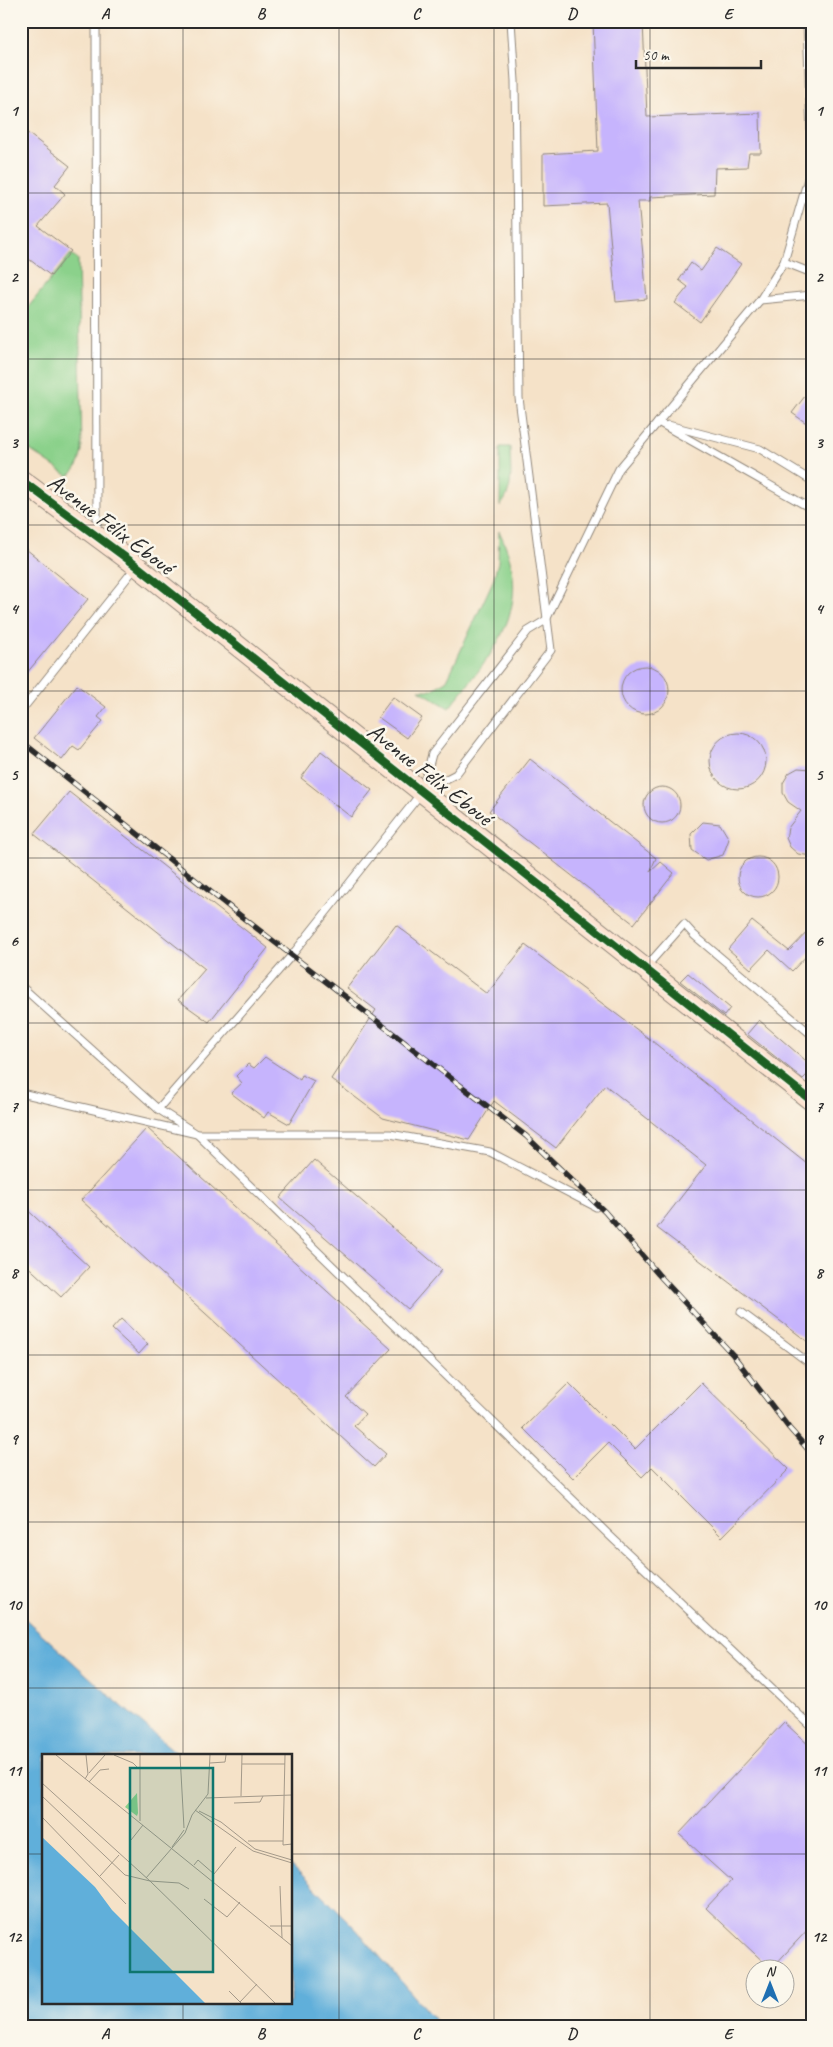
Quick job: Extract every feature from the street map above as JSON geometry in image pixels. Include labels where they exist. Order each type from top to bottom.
[{"type":"street","name":"Avenue Félix Eboué","points":[[21,480],[137,566],[812,1101]]},
{"type":"lane","points":[[96,21],[97,537]]},
{"type":"lane","points":[[158,1110],[292,955],[422,792],[456,774],[552,650],[546,620],[519,398],[515,81],[511,21]]},
{"type":"lane","points":[[422,792],[432,754],[528,631],[546,620],[619,469],[760,300],[784,262],[812,163],[807,21]]},
{"type":"lane","points":[[784,262],[812,273]]},
{"type":"lane","points":[[760,300],[812,296]]},
{"type":"lane","points":[[658,422],[760,449],[812,480]]},
{"type":"lane","points":[[658,422],[812,509]]},
{"type":"lane","points":[[21,711],[137,566]]},
{"type":"lane","points":[[645,969],[684,924],[694,935],[812,1035]]},
{"type":"lane","points":[[21,986],[158,1110],[197,1134],[608,1534],[812,1727]]},
{"type":"lane","points":[[21,1093],[197,1134],[390,1134],[490,1152],[596,1207]]},
{"type":"lane","points":[[742,1312],[812,1365]]},
{"type":"green space","points":[[71,254],[78,259],[82,450],[76,468],[68,476],[21,444],[21,316]]},
{"type":"green space","points":[[500,447],[510,447],[511,471],[508,493],[500,506]]},
{"type":"green space","points":[[499,531],[510,558],[514,583],[512,606],[505,627],[495,647],[449,708],[419,690],[432,690],[447,680],[493,581],[498,562]]},
{"type":"water","points":[[21,1615],[110,1696],[178,1754],[42,1754],[42,2004],[292,2004],[292,1865],[355,1928],[440,2026],[21,2026]]},
{"type":"building","points":[[593,21],[643,21],[647,117],[760,113],[761,153],[749,153],[747,167],[715,168],[714,194],[650,197],[650,201],[638,201],[647,299],[616,302],[607,203],[543,206],[543,154],[598,151]]},
{"type":"building","points":[[21,128],[70,166],[55,185],[65,194],[38,226],[71,251],[51,276],[21,253],[27,245],[21,241]]},
{"type":"building","points":[[717,248],[741,264],[700,322],[675,303],[688,287],[679,280],[691,263],[701,271]]},
{"type":"building","points":[[812,387],[812,427],[792,413]]},
{"type":"building","points":[[21,545],[88,599],[21,680]]},
{"type":"building","points":[[640,666],[650,666],[659,670],[665,676],[668,681],[668,699],[659,710],[650,714],[640,714],[631,710],[625,704],[621,695],[621,685],[625,676],[631,670]]},
{"type":"building","points":[[77,685],[106,707],[98,717],[103,721],[79,750],[73,746],[62,760],[34,738]]},
{"type":"building","points":[[393,697],[422,718],[407,738],[378,717]]},
{"type":"building","points":[[738,733],[749,735],[758,741],[764,750],[766,761],[764,772],[758,781],[749,787],[738,789],[727,787],[718,781],[712,772],[710,761],[712,750],[718,741],[727,735]]},
{"type":"building","points":[[321,751],[372,790],[351,817],[301,778]]},
{"type":"building","points":[[530,759],[656,858],[650,872],[661,862],[674,873],[634,924],[489,811]]},
{"type":"building","points":[[798,768],[812,769],[812,856],[798,854],[790,847],[786,838],[788,828],[801,811],[788,802],[783,793],[783,783],[789,773]]},
{"type":"building","points":[[662,787],[669,788],[675,792],[679,798],[679,812],[675,818],[669,822],[662,823],[655,822],[649,818],[645,812],[644,805],[645,798],[649,792],[655,788]]},
{"type":"building","points":[[69,792],[268,948],[209,1022],[178,1000],[205,969],[34,834]]},
{"type":"building","points":[[703,822],[720,824],[729,839],[723,855],[706,860],[692,850],[691,834]]},
{"type":"building","points":[[758,857],[772,863],[778,877],[772,891],[758,897],[744,891],[738,877],[744,863]]},
{"type":"building","points":[[752,921],[789,951],[812,927],[812,950],[792,971],[769,950],[751,969],[728,949]]},
{"type":"building","points":[[396,925],[487,994],[525,945],[652,1041],[812,1168],[812,1345],[657,1228],[706,1165],[605,1085],[556,1148],[494,1101],[469,1140],[383,1118],[331,1079],[376,1010],[347,988]]},
{"type":"building","points":[[688,973],[730,1008],[724,1016],[680,981]]},
{"type":"building","points":[[759,1020],[812,1066],[812,1070],[803,1079],[747,1034]]},
{"type":"building","points":[[265,1057],[300,1080],[302,1075],[314,1081],[289,1124],[268,1112],[264,1118],[231,1093],[242,1083],[236,1076],[248,1064],[254,1068]]},
{"type":"building","points":[[147,1128],[391,1349],[346,1397],[365,1414],[354,1426],[386,1454],[374,1467],[81,1200]]},
{"type":"building","points":[[314,1160],[442,1270],[408,1309],[280,1198]]},
{"type":"building","points":[[21,1204],[89,1267],[61,1297],[21,1260]]},
{"type":"building","points":[[121,1319],[148,1344],[139,1354],[112,1329]]},
{"type":"building","points":[[569,1383],[635,1449],[701,1383],[789,1469],[722,1537],[652,1467],[642,1477],[608,1443],[573,1478],[523,1428]]},
{"type":"building","points":[[784,1722],[812,1748],[812,1925],[779,1960],[761,1960],[706,1908],[731,1881],[679,1834]]},
{"type":"railway","points":[[21,741],[237,913],[526,1136],[605,1212],[658,1274],[733,1355],[789,1428],[812,1454]]},
{"type":"cycle path","points":[[21,480],[137,566],[812,1101]]}]
